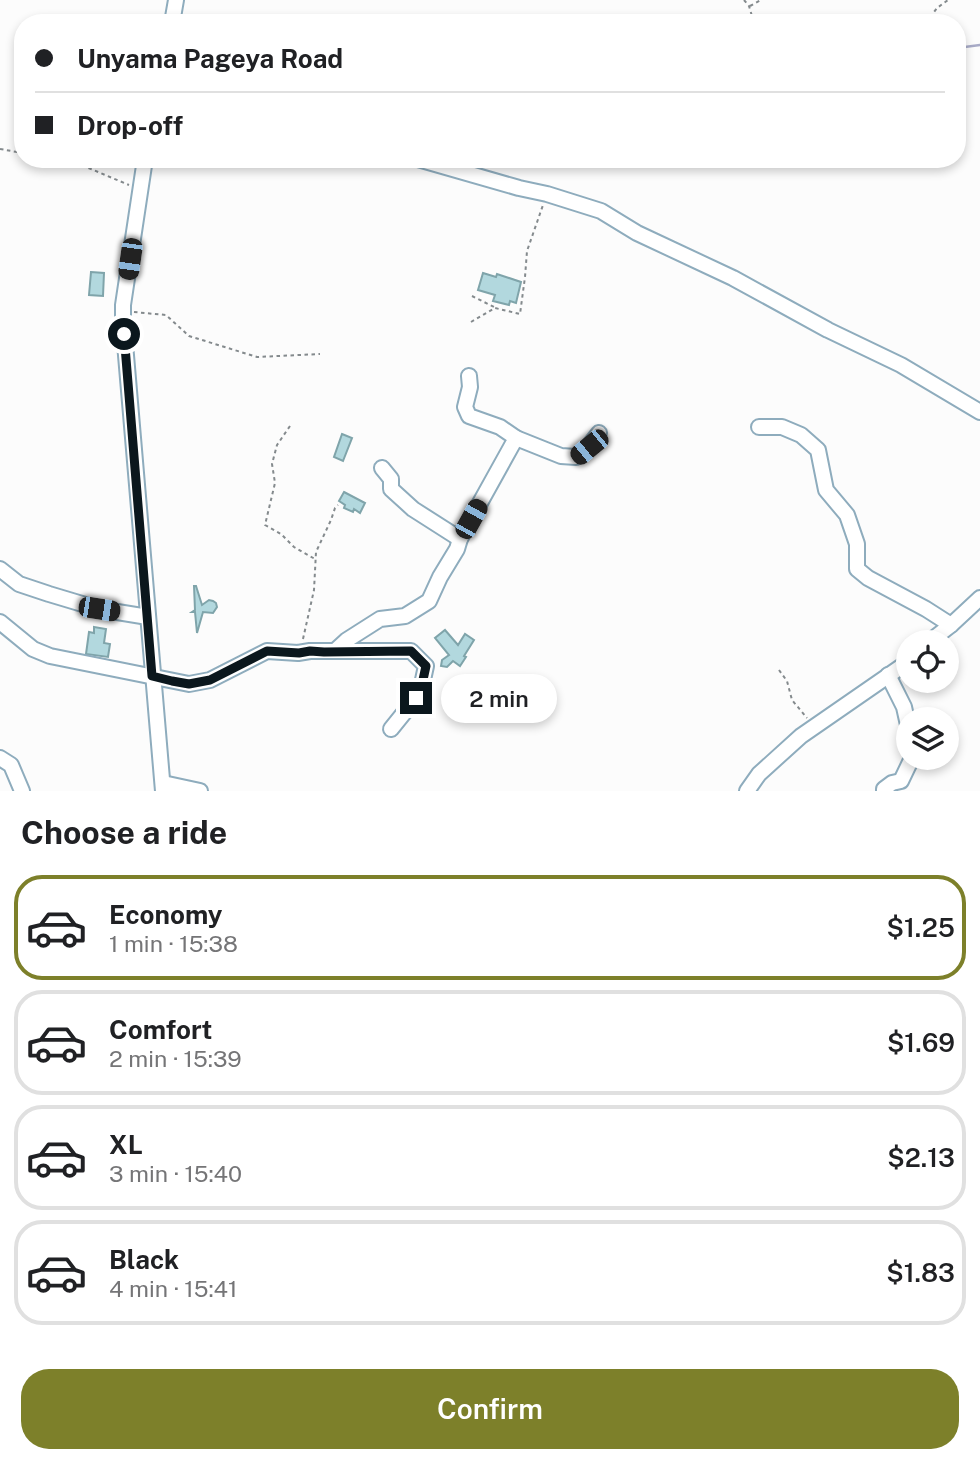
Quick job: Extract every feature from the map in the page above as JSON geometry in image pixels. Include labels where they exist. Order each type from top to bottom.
[{"type":"street","points":[[144,168],[123,312],[152,676],[163,787],[200,791]]},
{"type":"street","points":[[449,168],[601,211],[637,233],[733,278],[828,330],[901,365],[980,412]]},
{"type":"street","points":[[470,376],[465,407],[469,416],[500,426],[516,438],[561,456],[576,457],[589,447],[599,433]]},
{"type":"street","points":[[759,427],[782,427],[802,435],[818,450],[826,490],[847,515],[857,544],[857,569],[868,578],[951,625]]},
{"type":"street","points":[[335,651],[380,619],[405,616],[429,601],[516,438]]},
{"type":"street","points":[[382,468],[391,479],[391,489],[413,509],[460,539]]},
{"type":"street","points":[[0,569],[19,583],[49,594],[99,609],[148,617]]},
{"type":"street","points":[[945,630],[980,598]]},
{"type":"street","points":[[0,622],[33,649],[50,656],[189,684],[210,680],[267,651],[411,651],[426,666],[421,689],[391,729]]},
{"type":"street","points":[[747,791],[759,774],[801,736],[896,670]]},
{"type":"street","points":[[888,675],[904,707]]},
{"type":"street","points":[[0,758],[10,765],[22,791]]},
{"type":"street","points":[[884,791],[892,783],[901,781],[906,770]]},
{"type":"path","points":[[744,0],[751,14]]},
{"type":"path","points":[[749,6],[751,0]]},
{"type":"path","points":[[749,6],[761,0]]},
{"type":"path","points":[[933,14],[948,0]]},
{"type":"path","points":[[89,168],[140,189]]},
{"type":"path","points":[[472,296],[495,308],[520,314],[527,251],[547,194]]},
{"type":"path","points":[[471,323],[495,308]]},
{"type":"path","points":[[123,312],[166,315],[189,336],[257,358],[320,354]]},
{"type":"path","points":[[290,426],[277,446],[272,464],[275,483],[265,525],[315,559]]},
{"type":"path","points":[[299,653],[314,590],[316,552],[338,505]]},
{"type":"path","points":[[779,670],[787,681],[792,700],[815,727]]},
{"type":"building","points":[[91,272],[104,273],[103,296],[89,295]]},
{"type":"building","points":[[483,273],[496,277],[497,274],[521,282],[516,303],[510,301],[509,305],[493,301],[495,295],[478,290]]},
{"type":"building","points":[[342,434],[352,438],[343,461],[334,457]]},
{"type":"building","points":[[344,492],[365,503],[360,513],[344,508],[345,505],[339,501]]},
{"type":"building","points":[[194,586],[202,605],[209,600],[216,603],[217,607],[213,613],[203,612],[197,633],[195,612],[192,612],[195,610]]},
{"type":"building","points":[[94,627],[106,629],[104,643],[110,644],[108,657],[86,654],[89,632],[94,633]]},
{"type":"building","points":[[445,630],[458,645],[465,634],[474,640],[460,666],[453,661],[447,667],[441,666],[442,660],[449,655],[435,638]]},
{"type":"waterway","points":[[966,47],[980,45]]},
{"type":"route","points":[[124,334],[152,676],[189,684],[210,680],[267,651],[411,651],[426,666],[416,698]]}]
